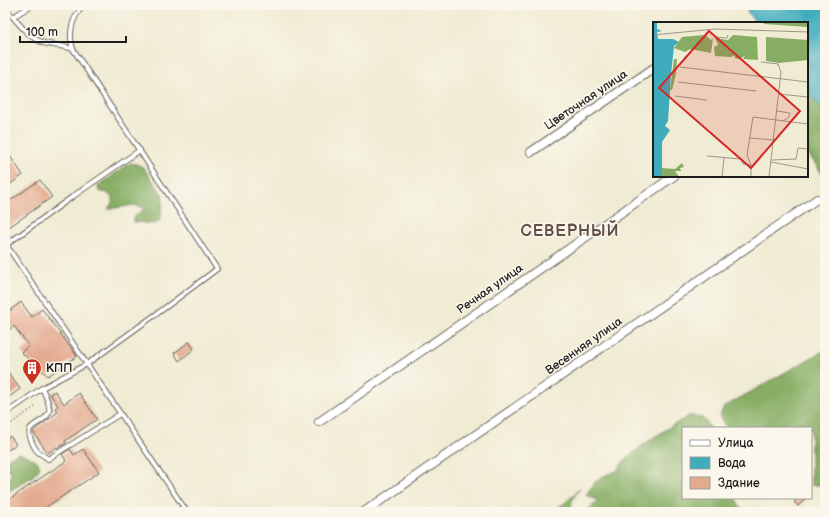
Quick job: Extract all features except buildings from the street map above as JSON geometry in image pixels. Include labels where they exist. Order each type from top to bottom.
[{"type":"street","name":"Цветочная улица","points":[[531,152],[653,69]]},
{"type":"street","name":"Речная улица","points":[[318,422],[673,177]]},
{"type":"street","name":"Весенняя улица","points":[[364,512],[817,199]]},
{"type":"lane","points":[[13,17],[32,5]]},
{"type":"lane","points":[[5,414],[42,388],[87,364],[217,269],[73,49],[71,42],[71,30],[75,16],[84,5]]},
{"type":"lane","points":[[5,8],[25,31],[36,39],[46,44],[73,49]]},
{"type":"lane","points":[[140,150],[6,244],[187,512]]},
{"type":"lane","points":[[42,388],[48,401],[49,412],[46,417],[29,431],[30,439],[37,451],[48,459],[120,414]]},
{"type":"lane","points":[[177,512],[184,507]]},
{"type":"path","points":[[5,428],[36,406]]},
{"type":"green space","points":[[808,92],[825,113],[825,178],[808,153]]},
{"type":"green space","points":[[130,163],[143,167],[162,194],[163,202],[160,220],[155,224],[134,222],[134,217],[145,208],[134,205],[108,209],[113,201],[112,197],[107,193],[99,191],[98,186]]},
{"type":"green space","points":[[825,350],[825,483],[822,485],[812,485],[812,427],[726,427],[720,415],[724,407]]},
{"type":"green space","points":[[689,416],[697,416],[702,418],[710,427],[682,427],[682,499],[736,499],[739,506],[745,512],[584,512],[599,501],[586,495],[598,479],[617,471],[625,460],[632,454]]},
{"type":"green space","points":[[19,453],[38,462],[40,468],[33,476],[5,494],[5,481],[11,476],[11,471],[5,467],[6,461],[11,456]]},
{"type":"green space","points":[[580,488],[574,497],[571,506],[573,512],[551,512],[551,510],[559,507],[567,501]]},
{"type":"water","points":[[742,5],[825,5],[825,113],[808,92],[808,22],[755,22]]},
{"type":"place","name":"КПП","points":[[32,385]]},
{"type":"district","name":"СЕВЕРНЫЙ","points":[[570,231]]}]
